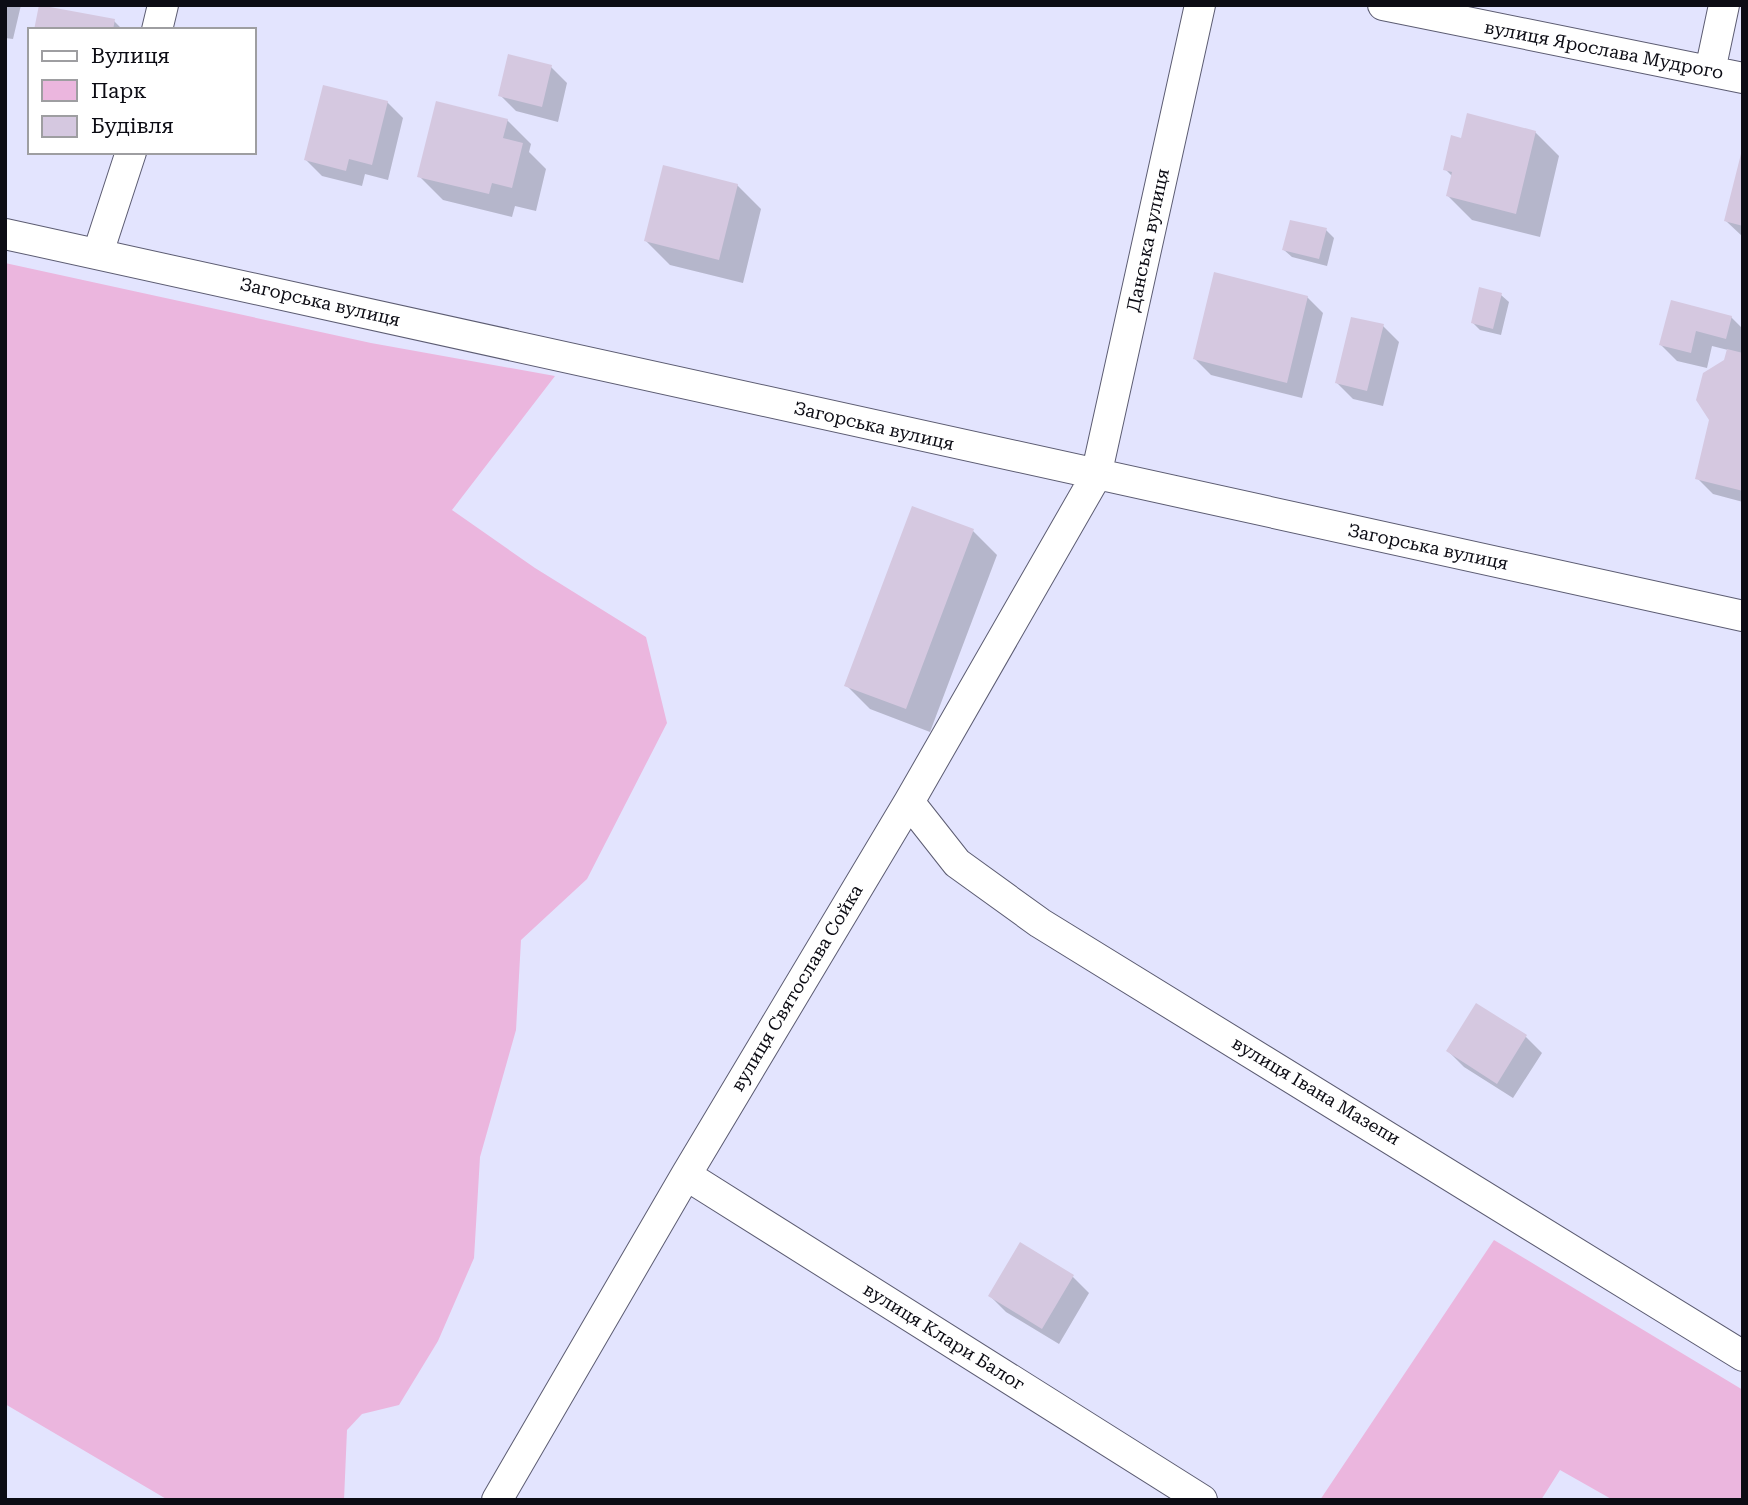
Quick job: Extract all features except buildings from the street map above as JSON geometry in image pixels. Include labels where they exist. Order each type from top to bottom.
[{"type":"street","points":[[157,28],[163,5]]},
{"type":"street","name":"Данська вулиця","points":[[1096,476],[1200,5]]},
{"type":"street","name":"вулиця Ярослава Мудрого","points":[[1383,5],[1743,78]]},
{"type":"street","points":[[1710,71],[1724,5]]},
{"type":"street","points":[[97,253],[130,154]]},
{"type":"street","name":"Загорська вулиця","points":[[5,234],[1096,476],[1743,616]]},
{"type":"street","name":"вулиця Святослава Сойка","points":[[497,1500],[686,1175],[909,802],[1096,476]]},
{"type":"street","name":"вулиця Івана Мазепи","points":[[909,802],[957,863],[1040,923],[1743,1356]]},
{"type":"street","name":"вулиця Клари Балог","points":[[686,1175],[1202,1500]]},
{"type":"green space","points":[[5,263],[371,343],[555,376],[452,510],[535,568],[646,637],[667,723],[587,879],[521,940],[516,1030],[480,1157],[474,1258],[438,1341],[399,1405],[362,1414],[347,1430],[344,1500],[168,1500],[5,1404]]},
{"type":"green space","points":[[1494,1240],[1743,1390],[1743,1500],[1613,1500],[1560,1470],[1541,1500],[1320,1500]]}]
